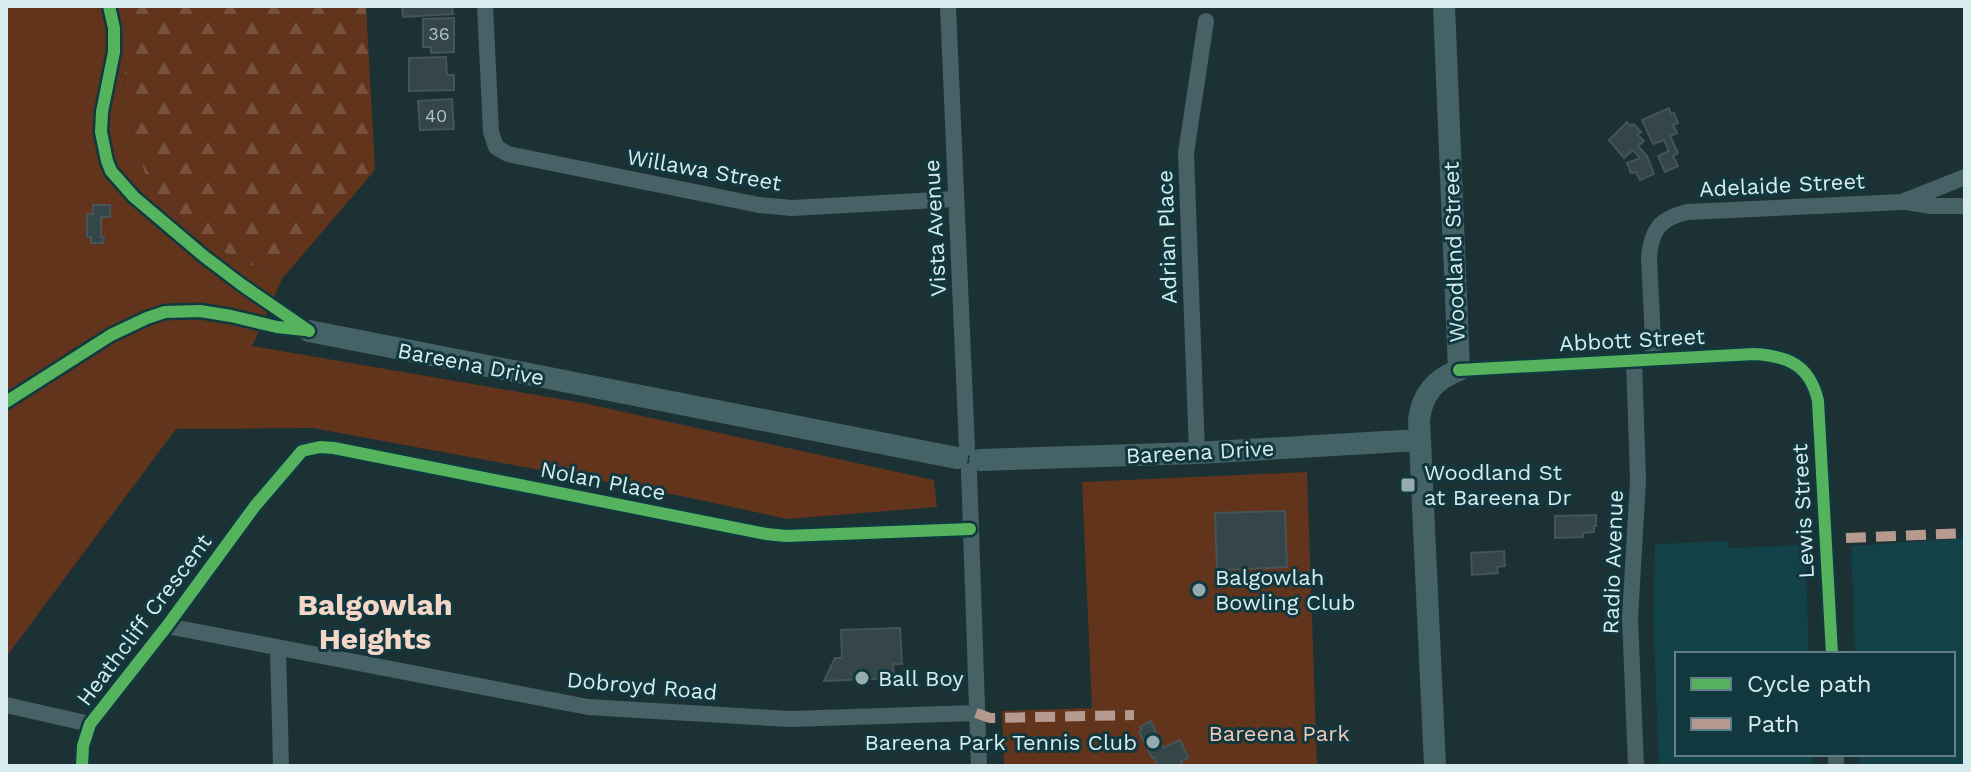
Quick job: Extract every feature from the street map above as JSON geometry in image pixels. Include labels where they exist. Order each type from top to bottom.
[{"type":"street","points":[[109,6],[114,28],[114,52],[101,132],[111,171],[141,203],[205,257],[309,331]]},
{"type":"street","name":"Willawa Street","points":[[485,6],[491,132],[496,147],[508,154],[759,205],[792,208],[955,199]]},
{"type":"street","name":"Vista Avenue","points":[[948,6],[979,766]]},
{"type":"street","name":"Woodland Street","points":[[1435,766],[1419,420],[1424,399],[1439,380],[1459,370],[1444,6]]},
{"type":"street","name":"Adrian Place","points":[[1197,453],[1186,153],[1206,21]]},
{"type":"street","name":"Adelaide Street","points":[[1902,202],[1965,177]]},
{"type":"street","name":"Adelaide Street","points":[[1654,359],[1650,245],[1659,226],[1667,219],[1688,212],[1902,202],[1961,206]]},
{"type":"street","points":[[246,319],[257,316],[261,310],[254,293]]},
{"type":"street","name":"Bareena Drive","points":[[6,402],[111,335],[147,318],[183,310],[246,319],[968,459],[1197,453],[1419,440]]},
{"type":"street","name":"Abbott Street","points":[[1459,370],[1754,354],[1770,355],[1804,370]]},
{"type":"street","name":"Radio Avenue","points":[[1634,360],[1638,480],[1630,618],[1636,766]]},
{"type":"street","name":"Lewis Street","points":[[1804,370],[1818,401],[1832,652]]},
{"type":"street","name":"Nolan Place","points":[[255,506],[297,455],[313,448],[328,447],[766,534],[786,536],[970,529]]},
{"type":"street","name":"Heathcliff Crescent","points":[[82,766],[83,746],[90,724],[255,506]]},
{"type":"street","name":"Dobroyd Road","points":[[167,626],[588,707],[789,719],[976,713]]},
{"type":"street","points":[[278,649],[281,766]]},
{"type":"street","points":[[6,705],[90,724]]},
{"type":"shaded area","points":[[1965,538],[1965,766],[1859,766],[1859,756],[1955,756],[1955,652],[1855,652],[1851,546]]},
{"type":"shaded area","points":[[1728,541],[1729,548],[1805,545],[1809,652],[1675,652],[1675,756],[1812,756],[1813,766],[1659,766],[1653,617],[1655,544]]},
{"type":"green space","points":[[6,6],[126,6],[124,100],[148,185],[202,242],[282,279],[252,346],[583,403],[934,480],[937,507],[787,519],[686,497],[313,428],[176,429],[6,657]]},
{"type":"green space","points":[[126,6],[366,6],[375,170],[282,279],[202,242],[148,185],[124,100]]},
{"type":"green space","name":"Balgowlah Bowling Club","points":[[1307,472],[1317,766],[1004,766],[1002,711],[1092,708],[1082,482]]},
{"type":"building","points":[[402,6],[452,6],[453,14],[403,17]]},
{"type":"building","points":[[454,18],[454,52],[431,53],[431,47],[423,47],[423,19]]},
{"type":"building","points":[[446,57],[447,75],[454,75],[454,90],[409,91],[409,58]]},
{"type":"building","points":[[452,99],[454,129],[420,130],[418,101]]},
{"type":"building","points":[[1669,108],[1678,123],[1673,125],[1677,133],[1670,136],[1678,153],[1673,156],[1678,166],[1665,172],[1658,156],[1669,151],[1664,140],[1653,144],[1642,120]]},
{"type":"building","points":[[1627,122],[1630,126],[1634,124],[1641,132],[1637,134],[1644,141],[1638,146],[1647,156],[1654,174],[1640,180],[1636,172],[1631,173],[1627,163],[1640,158],[1633,150],[1624,158],[1609,140]]},
{"type":"building","points":[[93,205],[110,205],[110,217],[101,217],[103,243],[91,243],[91,237],[87,237],[87,214],[93,214]]},
{"type":"building","points":[[1285,511],[1287,567],[1217,570],[1215,513]]},
{"type":"building","points":[[1596,515],[1594,532],[1583,533],[1583,537],[1555,538],[1555,516]]},
{"type":"building","points":[[1504,551],[1505,566],[1497,567],[1498,573],[1472,575],[1471,553]]},
{"type":"building","points":[[900,628],[902,664],[893,664],[894,678],[824,681],[835,658],[842,658],[841,630]]},
{"type":"building","name":"Bareena Park Tennis Club","points":[[1151,721],[1163,748],[1180,740],[1188,758],[1181,761],[1182,765],[1158,766],[1152,758],[1139,732],[1142,730],[1140,727]]},
{"type":"marked path","points":[[1846,538],[1965,533]]},
{"type":"marked path","points":[[976,713],[990,718],[1134,715]]},
{"type":"cycle path","points":[[109,6],[114,28],[114,52],[101,132],[111,171],[134,197],[205,257],[309,331]]},
{"type":"cycle path","points":[[6,402],[111,335],[165,312],[200,311],[305,330]]},
{"type":"cycle path","points":[[1459,370],[1754,354],[1777,357],[1796,365],[1809,379],[1818,401],[1832,652]]},
{"type":"cycle path","points":[[82,766],[83,746],[90,724],[255,506],[302,451],[334,448],[766,534],[786,536],[970,529]]},
{"type":"place","name":"Woodland St at Bareena Dr","points":[[1408,485]]},
{"type":"place","name":"Balgowlah Bowling Club","points":[[1199,590]]},
{"type":"place","name":"Ball Boy","points":[[862,678]]},
{"type":"place","name":"Bareena Park Tennis Club","points":[[1153,742]]},
{"type":"district","name":"Balgowlah Heights","points":[[375,621]]},
{"type":"park label","name":"Bareena Park","points":[[1279,733]]}]
